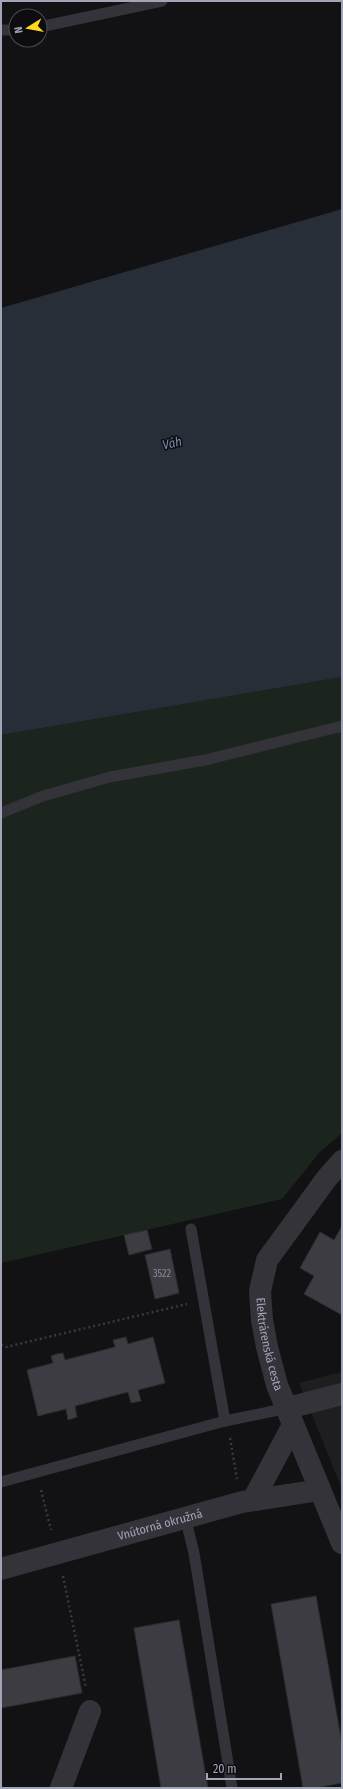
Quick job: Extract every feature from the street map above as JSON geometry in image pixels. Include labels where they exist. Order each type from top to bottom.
[{"type":"street","name":"Elektrárenská cesta","points":[[291,1416],[278,1385],[267,1347],[262,1320],[260,1291],[268,1260],[327,1178],[342,1161]]},
{"type":"street","points":[[253,1500],[291,1416],[342,1394]]},
{"type":"street","points":[[291,1416],[342,1543]]},
{"type":"street","name":"Vnútorná okružná","points":[[1,1569],[185,1517],[253,1500],[320,1490]]},
{"type":"street","points":[[62,1788],[90,1711]]},
{"type":"lane","points":[[48,25],[162,1]]},
{"type":"lane","points":[[1,813],[43,796],[110,777],[205,760],[342,726]]},
{"type":"lane","points":[[191,1229],[225,1421]]},
{"type":"lane","points":[[1,1482],[225,1421],[291,1416]]},
{"type":"lane","points":[[185,1517],[194,1553],[232,1788]]},
{"type":"path","points":[[1,1345],[6,1347],[204,1300]]},
{"type":"path","points":[[229,1433],[238,1485]]},
{"type":"path","points":[[36,1472],[67,1593],[90,1711]]},
{"type":"shaded area","points":[[342,677],[342,1133],[319,1153],[282,1199],[1,1263],[1,735]]},
{"type":"shaded area","points":[[342,1372],[342,1489],[299,1383]]},
{"type":"water","name":"Váh","points":[[342,209],[342,677],[1,735],[1,308]]},
{"type":"building","points":[[342,1226],[342,1315],[304,1294],[314,1276],[300,1268],[320,1232],[334,1240]]},
{"type":"building","points":[[147,1230],[152,1249],[129,1255],[124,1235]]},
{"type":"building","points":[[170,1249],[179,1293],[155,1299],[145,1255]]},
{"type":"building","points":[[126,1337],[128,1344],[153,1337],[165,1383],[138,1390],[141,1401],[131,1403],[128,1392],[75,1406],[77,1417],[68,1420],[66,1409],[38,1416],[27,1370],[53,1363],[51,1356],[57,1354],[63,1353],[65,1360],[115,1347],[113,1340]]},
{"type":"building","points":[[316,1596],[342,1744],[342,1783],[316,1788],[303,1788],[271,1604]]},
{"type":"building","points":[[179,1620],[208,1788],[161,1788],[134,1628]]},
{"type":"building","points":[[75,1656],[82,1693],[1,1708],[1,1670]]}]
